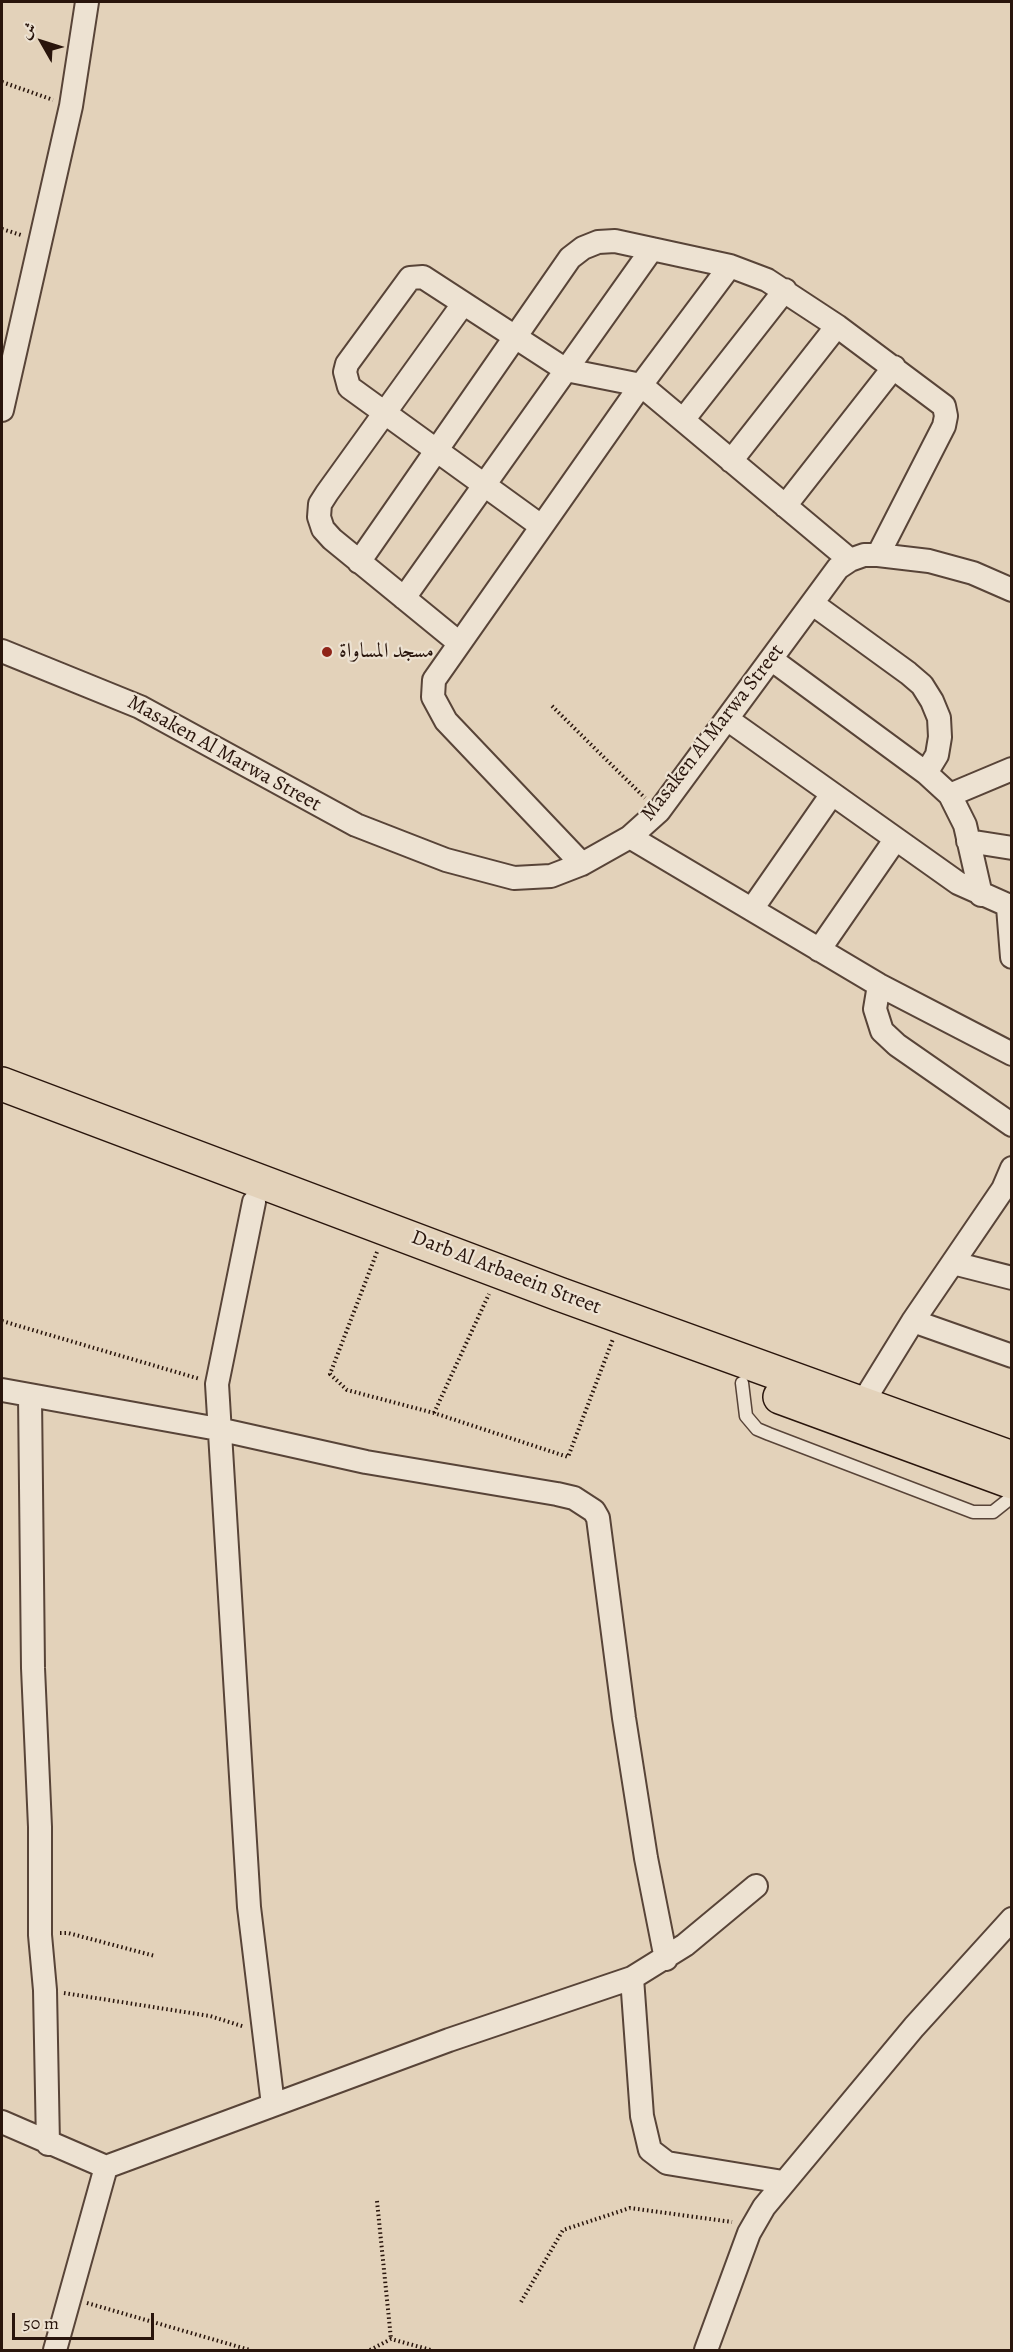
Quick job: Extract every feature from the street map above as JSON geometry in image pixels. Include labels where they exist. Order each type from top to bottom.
[{"type":"highway","name":"Darb Al Arbaeein Street","points":[[2,1084],[555,1304],[856,1412],[1011,1461]]},
{"type":"highway","name":"Darb Al Arbaeein Street","points":[[2,1108],[491,1290],[555,1304],[614,1335],[742,1383],[856,1412]]},
{"type":"street","points":[[2,407],[71,106],[87,2]]},
{"type":"street","points":[[359,562],[570,258],[583,248],[598,242],[615,241],[730,266],[785,290],[944,406],[946,416],[944,426],[878,555]]},
{"type":"street","points":[[404,598],[652,249]]},
{"type":"street","points":[[582,864],[446,721],[436,707],[432,689],[434,680],[458,642],[641,385],[730,266]]},
{"type":"street","points":[[541,526],[383,414],[349,387],[345,372],[351,358],[410,278],[423,277],[566,370],[641,385],[850,560],[864,555],[878,555],[929,561],[973,573],[1011,590]]},
{"type":"street","points":[[683,420],[785,290]]},
{"type":"street","points":[[458,642],[359,562],[323,529],[318,517],[320,504],[463,304]]},
{"type":"street","points":[[731,461],[837,326]]},
{"type":"street","points":[[785,506],[894,368]]},
{"type":"street","name":"Masaken Al Marwa Street","points":[[2,651],[141,707],[310,802],[404,845],[479,871],[514,878],[551,876],[582,864],[630,837],[658,811],[838,568],[850,560]]},
{"type":"street","points":[[813,604],[922,685],[936,710],[940,737],[937,755],[926,773]]},
{"type":"street","points":[[771,659],[926,773],[950,795],[958,809],[968,841],[981,896]]},
{"type":"street","points":[[727,719],[895,840],[981,896],[1010,907],[1011,957]]},
{"type":"street","points":[[950,795],[1011,769]]},
{"type":"street","points":[[752,909],[832,795]]},
{"type":"street","points":[[630,837],[879,985],[1011,1054]]},
{"type":"street","points":[[819,950],[895,840]]},
{"type":"street","points":[[968,841],[1005,843]]},
{"type":"street","points":[[879,985],[875,1009],[882,1031],[897,1045],[1011,1125]]},
{"type":"street","points":[[856,1412],[913,1321],[1003,1189],[1011,1168]]},
{"type":"street","points":[[254,1202],[217,1384],[249,1907],[262,2033],[273,2105]]},
{"type":"street","points":[[989,1210],[1011,1213]]},
{"type":"street","points":[[953,1263],[1011,1278]]},
{"type":"street","points":[[913,1321],[1011,1356]]},
{"type":"street","points":[[2,1390],[218,1429],[366,1461],[557,1494],[574,1498],[594,1511],[598,1518],[624,1719],[644,1846],[666,1959]]},
{"type":"street","points":[[30,1396],[33,1668],[40,1827],[40,1935],[45,1990],[48,2144]]},
{"type":"street","points":[[2,2122],[48,2144],[106,2167],[449,2040],[632,1978],[666,1959],[706,1929],[756,1886]]},
{"type":"street","points":[[706,2350],[750,2233],[783,2182],[914,2027],[1011,1918]]},
{"type":"street","points":[[632,1978],[642,2116],[650,2150],[667,2163],[783,2182]]},
{"type":"street","points":[[55,2350],[106,2167]]},
{"type":"lane","points":[[742,1383],[746,1416],[757,1429],[973,1512],[993,1512],[1011,1497]]},
{"type":"path","points":[[2,82],[71,106]]},
{"type":"path","points":[[552,706],[658,811]]},
{"type":"path","points":[[379,1249],[330,1374],[347,1390],[434,1413],[568,1457],[614,1335]]},
{"type":"path","points":[[434,1413],[491,1290]]},
{"type":"path","points":[[2,1322],[217,1384]]},
{"type":"path","points":[[40,1935],[68,1933],[155,1956]]},
{"type":"path","points":[[45,1990],[210,2016],[262,2033]]},
{"type":"path","points":[[376,2201],[391,2339]]},
{"type":"path","points":[[520,2302],[562,2230],[630,2208],[732,2222],[750,2233]]},
{"type":"path","points":[[68,2298],[250,2350]]},
{"type":"path","points":[[370,2350],[391,2339],[431,2350]]},
{"type":"place","name":"مسجد المساواة","points":[[327,652]]}]
